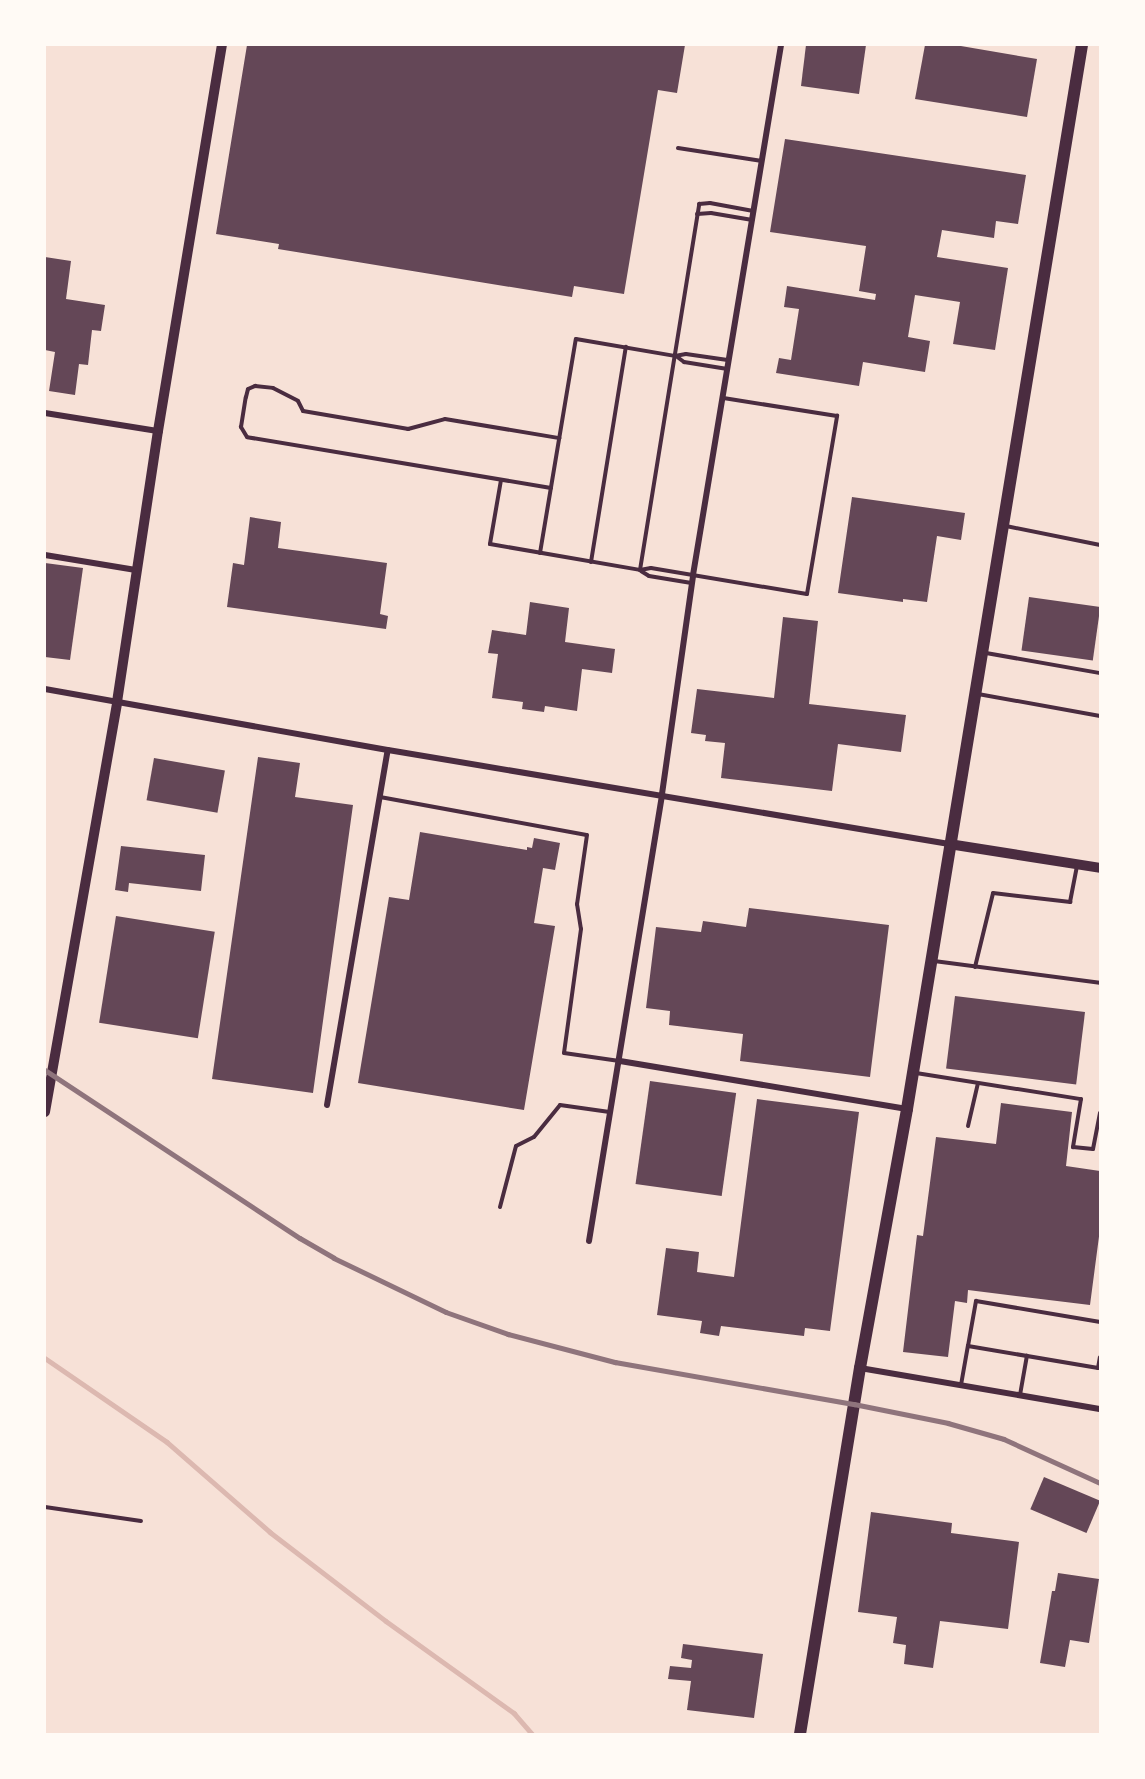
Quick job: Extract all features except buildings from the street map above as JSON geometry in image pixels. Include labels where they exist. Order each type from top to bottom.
[{"type":"main road","points":[[800,1734],[860,1368],[907,1109],[1082,45]]},
{"type":"street","points":[[45,1112],[117,702],[158,431],[222,45]]},
{"type":"street","points":[[589,1241],[662,794],[693,574],[781,45]]},
{"type":"street","points":[[45,413],[158,431]]},
{"type":"street","points":[[45,555],[136,570]]},
{"type":"street","points":[[45,689],[388,750],[1100,868]]},
{"type":"street","points":[[327,1105],[388,750]]},
{"type":"street","points":[[620,1061],[907,1109]]},
{"type":"street","points":[[860,1368],[1100,1409]]},
{"type":"lane","points":[[678,148],[762,161]]},
{"type":"lane","points":[[640,570],[699,204],[710,203],[753,211]]},
{"type":"lane","points":[[697,214],[711,213],[752,220]]},
{"type":"lane","points":[[540,553],[576,339],[675,356],[686,354],[728,360]]},
{"type":"lane","points":[[591,562],[626,348]]},
{"type":"lane","points":[[675,356],[684,362],[727,369]]},
{"type":"lane","points":[[551,488],[247,437],[241,427],[248,389],[255,386],[273,388],[298,401],[303,411],[408,429],[446,419],[559,438]]},
{"type":"lane","points":[[501,480],[490,544],[640,570],[651,568],[693,574],[807,594],[837,416],[722,398]]},
{"type":"lane","points":[[1002,525],[1100,545]]},
{"type":"lane","points":[[640,570],[649,576],[692,583]]},
{"type":"lane","points":[[981,652],[1100,673]]},
{"type":"lane","points":[[974,693],[1100,716]]},
{"type":"lane","points":[[380,797],[587,835],[577,904],[581,929],[564,1053],[620,1061]]},
{"type":"lane","points":[[975,967],[993,893],[1070,902],[1078,865]]},
{"type":"lane","points":[[931,961],[1100,983]]},
{"type":"lane","points":[[913,1072],[1081,1099],[1073,1147],[1093,1149],[1100,1113]]},
{"type":"lane","points":[[969,1126],[978,1083]]},
{"type":"lane","points":[[500,1207],[516,1146],[534,1137],[560,1105],[611,1112]]},
{"type":"lane","points":[[961,1385],[976,1301],[1100,1322]]},
{"type":"lane","points":[[968,1346],[1098,1368],[1100,1357]]},
{"type":"lane","points":[[1020,1395],[1027,1356]]},
{"type":"lane","points":[[45,1507],[141,1521]]},
{"type":"waterway","points":[[45,1358],[167,1442],[270,1532],[386,1621],[514,1713],[532,1734]]},
{"type":"railway","points":[[45,1070],[300,1238],[334,1258],[446,1312],[508,1334],[615,1362],[948,1423],[1004,1439],[1100,1483]]}]
